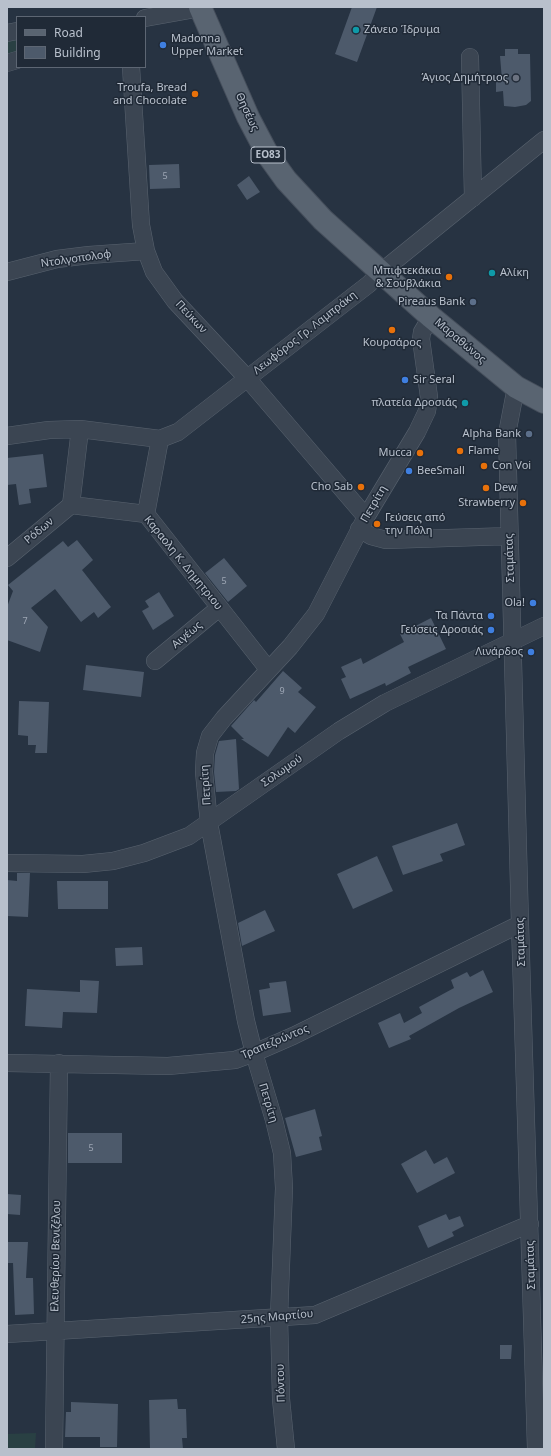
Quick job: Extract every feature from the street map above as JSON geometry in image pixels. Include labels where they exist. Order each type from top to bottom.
[{"type":"main road","name":"Θησέως","points":[[201,8],[248,117],[268,155],[286,180],[324,220],[381,272]]},
{"type":"main road","name":"Μαραθώνος","points":[[381,272],[431,317],[511,383],[544,402]]},
{"type":"street","points":[[146,18],[201,8]]},
{"type":"street","points":[[470,57],[473,198]]},
{"type":"street","name":"Πεύκων","points":[[131,68],[141,225],[146,251],[154,272],[175,301],[247,378],[363,523]]},
{"type":"street","name":"Λεωφόρος Γρ. Λαμπράκη","points":[[7,436],[49,430],[80,429],[160,439],[178,432],[369,284],[381,272],[544,140]]},
{"type":"street","name":"Ντολγοπολοφ","points":[[7,272],[57,260],[89,255],[146,251]]},
{"type":"street","name":"Πετρίτη","points":[[279,1317],[284,1188],[282,1153],[246,1021],[209,822],[204,772],[205,753],[210,736],[224,718],[290,647],[316,614],[363,523],[417,432],[427,411],[429,397],[421,339],[422,332],[431,317]]},
{"type":"street","name":"Σταμάτας","points":[[511,383],[507,434],[520,924],[537,1449]]},
{"type":"street","points":[[71,505],[80,429]]},
{"type":"street","points":[[146,514],[160,439]]},
{"type":"street","name":"Καραολη Κ. Δημητριου","points":[[71,505],[146,514],[268,669]]},
{"type":"street","name":"Ρόδων","points":[[7,558],[71,505]]},
{"type":"street","points":[[363,523],[371,536],[386,540],[510,536]]},
{"type":"street","name":"Αιγέως","points":[[155,661],[219,608]]},
{"type":"street","name":"Σολωμού","points":[[7,863],[83,864],[113,861],[144,853],[189,836],[339,731],[385,703],[544,626]]},
{"type":"street","name":"Τραπεζούντος","points":[[7,1063],[168,1066],[235,1060],[254,1054],[293,1036],[520,924]]},
{"type":"street","name":"Ελευθερίου Βενιζέλου","points":[[54,1449],[59,1064]]},
{"type":"street","name":"25ης Μαρτίου","points":[[7,1334],[315,1315],[530,1224]]},
{"type":"street","name":"Πόντου","points":[[279,1317],[281,1399],[286,1449]]},
{"type":"street","points":[[537,1449],[544,1446]]},
{"type":"green space","points":[[16,39],[16,52],[7,55],[7,40]]},
{"type":"green space","points":[[36,1433],[35,1449],[7,1449],[7,1434]]},
{"type":"building","name":"Ζάνειο Ίδρυμα","points":[[352,7],[377,7],[357,62],[335,54]]},
{"type":"building","name":"Άγιος Δημήτριος","points":[[505,49],[518,49],[518,54],[530,54],[531,101],[526,105],[515,107],[504,106],[503,91],[496,92],[496,80],[502,80],[500,56],[505,56]]},
{"type":"building","points":[[179,164],[180,188],[150,189],[149,165]]},
{"type":"building","points":[[249,176],[260,192],[247,200],[237,185]]},
{"type":"building","points":[[43,454],[47,487],[29,489],[31,503],[19,505],[16,484],[7,485],[7,458]]},
{"type":"building","points":[[77,540],[93,560],[82,570],[111,607],[98,618],[94,612],[81,622],[55,589],[31,608],[48,627],[40,652],[7,640],[7,607],[13,591],[8,585],[63,541],[68,547]]},
{"type":"building","points":[[224,558],[247,586],[228,602],[205,573]]},
{"type":"building","points":[[159,592],[174,616],[153,630],[142,611],[149,607],[145,601]]},
{"type":"building","points":[[431,618],[446,649],[408,667],[411,673],[386,686],[385,683],[350,699],[341,679],[346,677],[341,667],[361,658],[363,664],[404,642],[400,634]]},
{"type":"building","points":[[86,665],[144,672],[141,697],[83,690]]},
{"type":"building","points":[[283,671],[302,688],[298,692],[316,707],[295,733],[288,727],[268,757],[241,739],[244,739],[231,726],[254,700],[256,702]]},
{"type":"building","points":[[19,701],[49,702],[47,753],[35,753],[36,745],[28,745],[28,736],[18,735]]},
{"type":"building","points":[[236,739],[239,789],[236,791],[216,792],[214,772],[215,755],[219,741]]},
{"type":"building","points":[[457,823],[465,845],[440,854],[443,861],[403,875],[392,846]]},
{"type":"building","points":[[377,856],[393,891],[353,909],[337,874]]},
{"type":"building","points":[[17,873],[30,873],[28,917],[7,916],[7,880],[17,881]]},
{"type":"building","points":[[57,881],[108,881],[108,909],[58,909]]},
{"type":"building","points":[[265,910],[275,931],[242,946],[238,923]]},
{"type":"building","points":[[142,947],[143,965],[116,966],[115,948]]},
{"type":"building","points":[[483,970],[493,992],[459,1008],[409,1036],[411,1039],[389,1048],[378,1023],[400,1013],[404,1023],[422,1013],[419,1007],[454,988],[451,980],[467,972],[470,977]]},
{"type":"building","points":[[80,980],[99,981],[97,1013],[63,1012],[62,1028],[25,1026],[27,989],[80,992]]},
{"type":"building","points":[[286,981],[291,1012],[263,1016],[259,990],[270,988],[269,983]]},
{"type":"building","points":[[315,1109],[322,1136],[319,1137],[322,1150],[296,1157],[285,1118]]},
{"type":"building","points":[[68,1133],[122,1133],[122,1163],[68,1163]]},
{"type":"building","points":[[426,1150],[434,1164],[447,1157],[455,1173],[417,1193],[401,1164]]},
{"type":"building","points":[[7,1194],[21,1195],[20,1215],[7,1214]]},
{"type":"building","points":[[446,1214],[449,1220],[460,1216],[464,1226],[452,1232],[454,1236],[428,1248],[418,1226]]},
{"type":"building","points":[[7,1242],[28,1242],[26,1278],[33,1278],[34,1314],[15,1315],[13,1263],[7,1263]]},
{"type":"building","points":[[500,1345],[512,1345],[511,1359],[500,1359]]},
{"type":"building","points":[[177,1399],[178,1409],[186,1409],[187,1438],[182,1438],[183,1449],[150,1449],[149,1400]]},
{"type":"building","points":[[71,1402],[118,1404],[117,1447],[100,1447],[100,1437],[65,1437],[66,1412],[71,1412]]},
{"type":"place","name":"Ζάνειο Ίδρυμα","points":[[356,30]]},
{"type":"place","name":"Madonna Upper Market","points":[[163,45]]},
{"type":"place","name":"Άγιος Δημήτριος","points":[[516,78]]},
{"type":"place","name":"Troufa, Bread and Chocolate","points":[[195,94]]},
{"type":"place","name":"Αλίκη","points":[[492,273]]},
{"type":"place","name":"Μπιφτεκάκια & Σουβλάκια","points":[[449,277]]},
{"type":"place","name":"Pireaus Bank","points":[[473,302]]},
{"type":"place","name":"Κουρσάρος","points":[[392,330]]},
{"type":"place","name":"Sir Seral","points":[[405,380]]},
{"type":"place","name":"πλατεία Δροσιάς","points":[[465,403]]},
{"type":"place","name":"Alpha Bank","points":[[529,434]]},
{"type":"place","name":"Flame","points":[[460,451]]},
{"type":"place","name":"Mucca","points":[[420,453]]},
{"type":"place","name":"Con Voi","points":[[484,466]]},
{"type":"place","name":"BeeSmall","points":[[409,471]]},
{"type":"place","name":"Cho Sab","points":[[361,487]]},
{"type":"place","name":"Dew","points":[[486,488]]},
{"type":"place","name":"Strawberry","points":[[523,503]]},
{"type":"place","name":"Γεύσεις από την Πόλη","points":[[377,524]]},
{"type":"place","name":"Ola!","points":[[533,603]]},
{"type":"place","name":"Τα Πάντα","points":[[491,616]]},
{"type":"place","name":"Γεύσεις Δροσιάς","points":[[491,630]]},
{"type":"place","name":"Λινάρδος","points":[[531,652]]}]
